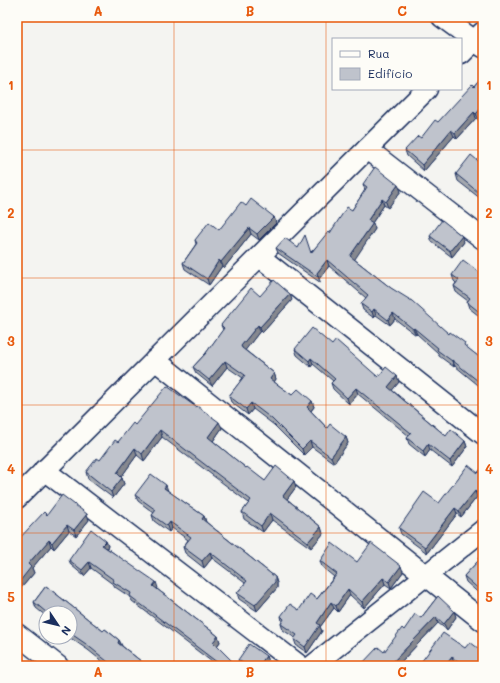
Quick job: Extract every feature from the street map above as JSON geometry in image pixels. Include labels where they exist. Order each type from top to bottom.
[{"type":"street","points":[[442,17],[475,44]]},
{"type":"street","points":[[17,498],[260,257],[425,90]]},
{"type":"street","points":[[367,149],[483,239]]},
{"type":"street","points":[[260,257],[483,434]]},
{"type":"street","points":[[155,360],[426,577],[483,620]]},
{"type":"street","points":[[44,470],[300,666]]},
{"type":"street","points":[[312,666],[426,577],[483,530]]},
{"type":"street","points":[[17,634],[58,666]]},
{"type":"building","points":[[483,76],[483,106],[476,114],[474,112],[455,133],[451,130],[422,165],[405,150],[418,136],[421,138],[435,120],[438,122],[472,85],[474,87]]},
{"type":"building","points":[[471,155],[483,165],[483,191],[481,189],[478,192],[456,174]]},
{"type":"building","points":[[375,167],[398,185],[386,202],[382,199],[368,220],[373,223],[350,256],[391,288],[412,301],[449,334],[450,332],[465,343],[464,345],[483,360],[483,385],[437,350],[438,348],[414,328],[413,329],[393,313],[388,320],[374,309],[372,312],[361,304],[368,295],[327,260],[317,273],[318,277],[276,248],[285,238],[298,248],[305,235],[311,253],[328,232],[330,233],[347,207],[352,210],[367,187],[363,184]]},
{"type":"building","points":[[251,199],[274,217],[257,234],[249,228],[221,262],[219,260],[207,279],[183,263],[197,243],[195,240],[209,222],[219,230],[241,202],[246,206]]},
{"type":"building","points":[[442,220],[462,236],[450,251],[430,236]]},
{"type":"building","points":[[463,260],[483,275],[483,315],[467,302],[470,298],[454,286],[459,280],[452,275]]},
{"type":"building","points":[[274,280],[290,294],[260,327],[258,325],[241,346],[274,373],[270,379],[292,395],[298,389],[312,401],[307,407],[327,428],[330,424],[346,437],[331,457],[310,441],[302,449],[272,419],[251,403],[246,409],[229,396],[245,375],[225,361],[209,380],[193,367],[206,353],[224,328],[221,325],[251,288],[260,296]]},
{"type":"building","points":[[312,328],[332,345],[336,340],[378,377],[386,367],[397,376],[388,387],[446,436],[451,429],[465,441],[450,461],[428,444],[423,451],[407,438],[411,433],[356,388],[347,398],[331,383],[335,379],[311,358],[309,361],[295,349]]},
{"type":"building","points":[[167,386],[219,422],[208,437],[246,468],[247,467],[265,481],[276,466],[294,481],[283,496],[321,527],[308,542],[270,513],[261,526],[242,512],[251,500],[160,430],[142,454],[135,448],[117,473],[122,478],[111,492],[86,472],[97,458],[100,460],[115,440],[118,442],[133,423],[135,425]]},
{"type":"building","points":[[468,465],[478,473],[483,466],[483,489],[479,494],[475,491],[459,511],[455,508],[425,547],[399,528],[424,492],[439,503]]},
{"type":"building","points":[[151,474],[166,485],[164,488],[204,516],[202,519],[275,577],[275,582],[255,605],[237,593],[247,581],[210,552],[202,561],[183,547],[191,537],[170,522],[167,526],[152,515],[156,510],[135,495]]},
{"type":"building","points":[[62,495],[87,514],[74,530],[67,525],[52,543],[49,540],[28,564],[31,567],[20,581],[17,578],[17,541],[44,512],[47,515]]},
{"type":"building","points":[[91,529],[106,541],[102,545],[156,582],[153,586],[218,636],[213,642],[237,666],[216,666],[218,663],[130,596],[131,593],[113,582],[114,580],[89,562],[82,570],[69,560]]},
{"type":"building","points":[[332,543],[357,562],[371,543],[401,566],[389,582],[383,578],[362,602],[348,589],[336,606],[331,602],[317,623],[320,625],[305,647],[294,639],[297,635],[281,624],[284,619],[281,616],[290,604],[299,610],[310,594],[317,599],[337,574],[320,561]]},
{"type":"building","points":[[483,552],[482,592],[464,576],[479,560],[478,559]]},
{"type":"building","points":[[46,586],[70,605],[38,605],[34,602]]},
{"type":"building","points":[[438,596],[454,611],[444,624],[436,617],[389,666],[360,666],[378,647],[384,652],[402,628],[404,630],[415,614],[421,618]]},
{"type":"building","points":[[78,611],[103,631],[105,629],[119,640],[118,643],[147,666],[113,666],[78,638]]},
{"type":"building","points":[[443,633],[465,648],[470,642],[483,652],[481,654],[483,655],[483,666],[465,666],[452,657],[445,666],[418,666]]},
{"type":"building","points":[[249,644],[266,656],[259,666],[248,666],[238,660]]}]
